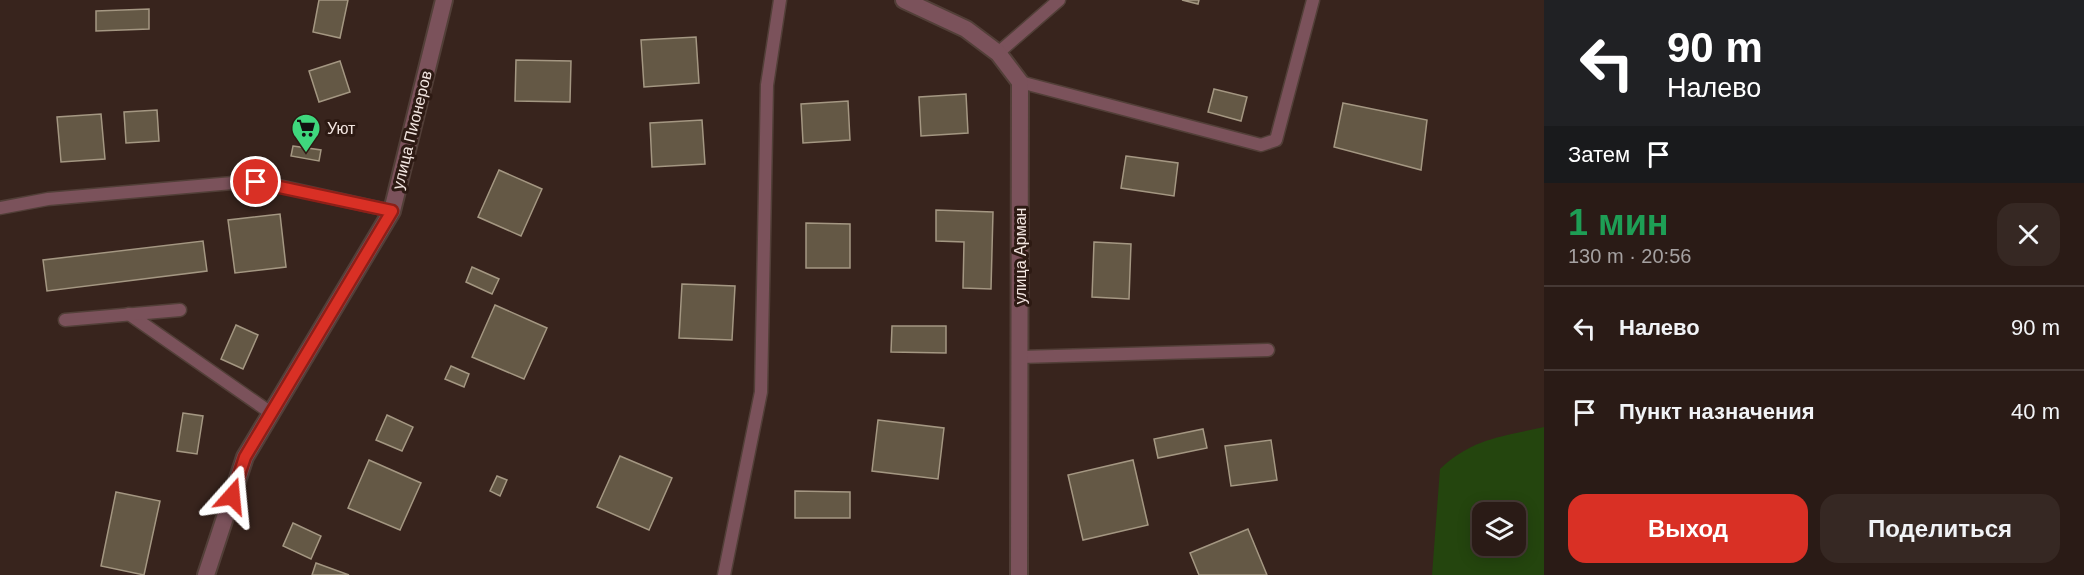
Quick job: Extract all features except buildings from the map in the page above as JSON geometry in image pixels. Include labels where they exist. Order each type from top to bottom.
[{"type":"street","name":"улица Пионеров","points":[[206,575],[245,457],[392,211],[444,0]]},
{"type":"street","points":[[904,0],[966,29],[998,53],[1020,82]]},
{"type":"street","name":"улица Арман","points":[[1019,575],[1020,82]]},
{"type":"lane","points":[[724,575],[761,392],[767,85],[780,0]]},
{"type":"lane","points":[[998,53],[1059,0]]},
{"type":"lane","points":[[1020,82],[1261,145],[1276,140],[1313,0]]},
{"type":"lane","points":[[0,208],[48,199],[256,182],[392,211]]},
{"type":"lane","points":[[64,320],[180,310]]},
{"type":"lane","points":[[129,314],[271,412]]},
{"type":"lane","points":[[1020,357],[1268,350]]},
{"type":"green space","points":[[1544,427],[1544,575],[1432,575],[1440,469],[1464,451],[1501,437]]},
{"type":"place","name":"Уют","points":[[306,154]]},
{"type":"route","points":[[232,496],[245,457],[392,211],[256,182]]}]
